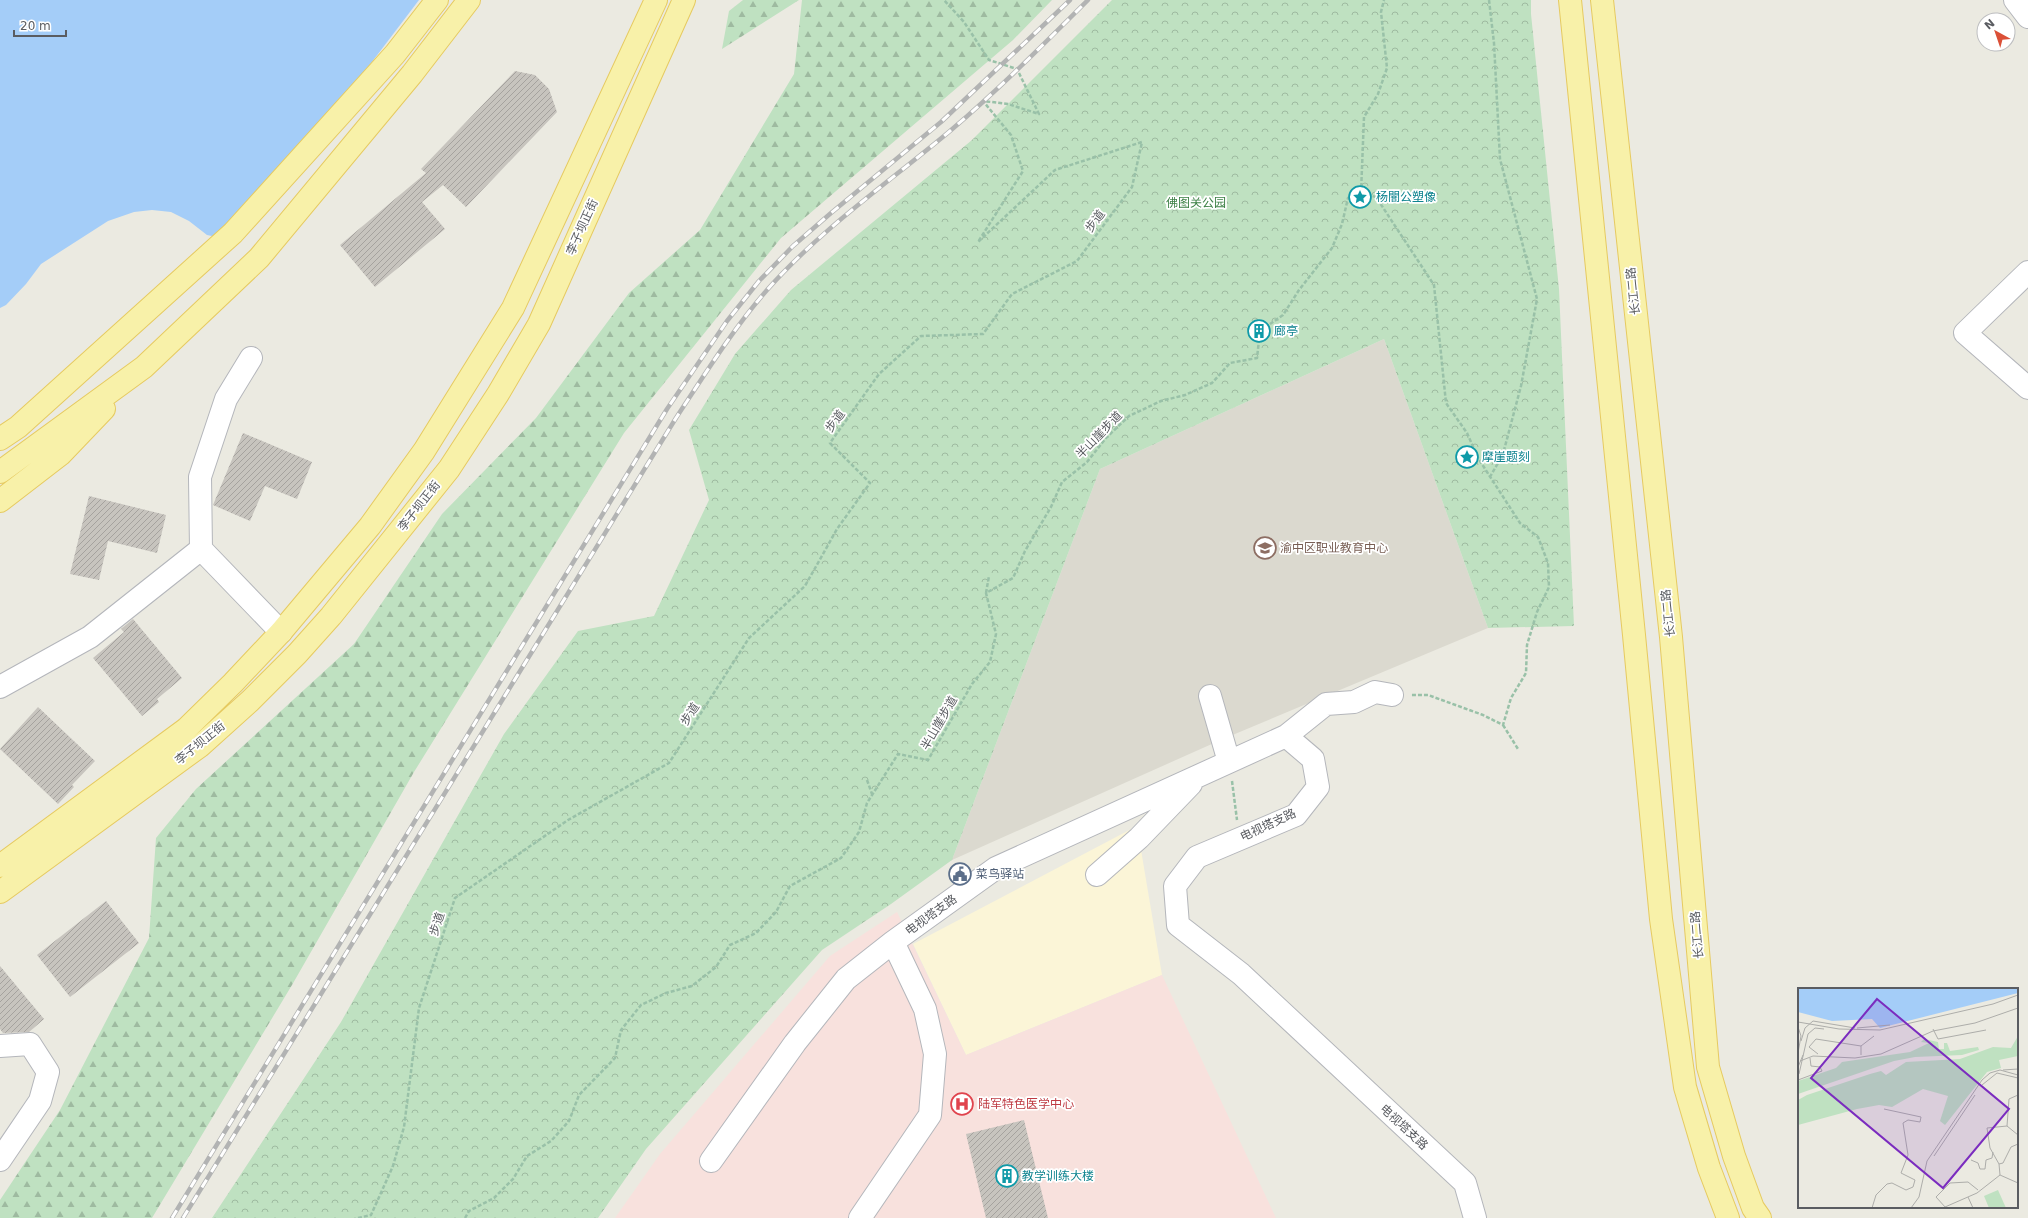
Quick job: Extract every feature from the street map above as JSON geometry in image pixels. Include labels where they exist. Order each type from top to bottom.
[{"type":"main road","points":[[6,434],[233,233],[395,54],[437,0]]},
{"type":"main road","points":[[0,501],[60,454],[144,368],[259,258],[412,74],[469,0]]},
{"type":"main road","name":"李子坝正街","points":[[0,866],[186,729],[233,683],[281,632],[370,526],[424,452],[513,308],[656,0]]},
{"type":"main road","name":"李子坝正街","points":[[0,892],[200,746],[250,701],[297,654],[331,616],[449,469],[498,394],[539,324],[684,0]]},
{"type":"main road","points":[[1570,0],[1661,919],[1685,1087],[1709,1168],[1728,1218]]},
{"type":"main road","name":"长江二路","points":[[1602,0],[1671,637],[1708,1067],[1734,1156],[1754,1208],[1760,1218]]},
{"type":"main road","points":[[0,472],[144,368]]},
{"type":"street","points":[[2015,0],[2028,17]]},
{"type":"street","points":[[2028,272],[1965,333],[2028,388]]},
{"type":"street","points":[[251,358],[226,399],[200,477],[201,549],[281,632]]},
{"type":"street","points":[[0,687],[90,637],[201,549]]},
{"type":"street","points":[[1286,736],[1326,704],[1354,702],[1375,692],[1392,695]]},
{"type":"street","points":[[1210,696],[1229,762]]},
{"type":"street","name":"电视塔支路","points":[[711,1161],[796,1043],[846,979],[893,942],[996,868],[1286,736],[1313,759],[1318,787],[1296,815],[1240,838],[1197,858],[1175,886],[1178,925],[1241,974],[1464,1183],[1475,1218]]},
{"type":"street","points":[[1097,875],[1139,838],[1199,776]]},
{"type":"street","points":[[860,1218],[930,1115],[935,1054],[925,1009],[893,942]]},
{"type":"street","points":[[0,1046],[30,1044],[48,1072],[40,1101],[0,1160]]},
{"type":"path","name":"步道","points":[[358,1218],[371,1215],[393,1166],[404,1126],[419,1008],[455,898],[568,820],[669,762],[749,638],[805,586],[837,529],[870,483],[830,443],[879,374],[922,336],[983,334],[1012,294],[1077,261],[1132,187],[1142,142],[1055,170],[978,242],[1023,171],[1011,135],[983,101],[1008,104],[1038,114],[1017,69],[988,60],[964,22],[944,0]]},
{"type":"path","points":[[1384,0],[1381,12],[1387,68],[1378,94],[1364,117],[1361,193],[1376,197],[1434,285],[1446,404],[1467,433],[1478,458],[1520,523],[1538,537],[1548,563],[1549,587],[1537,612],[1527,645],[1526,673],[1511,698],[1503,725]]},
{"type":"path","points":[[1489,0],[1494,43],[1500,159],[1537,298],[1521,386],[1503,454],[1490,477]]},
{"type":"path","name":"半山崖步道","points":[[465,1218],[469,1211],[494,1198],[513,1179],[527,1156],[551,1141],[569,1121],[579,1095],[615,1058],[621,1030],[641,1004],[666,993],[692,986],[716,967],[730,945],[756,933],[776,912],[790,886],[841,858],[859,832],[867,803],[898,754],[928,760],[972,684],[990,662],[996,634],[986,593],[1013,578],[1025,551],[1051,507],[1062,482],[1087,462],[1106,438],[1129,416],[1161,401],[1185,395],[1212,383],[1230,363],[1257,358],[1260,331],[1283,315],[1299,290],[1332,248],[1342,224],[1348,198],[1361,193]]},
{"type":"path","points":[[986,593],[989,576]]},
{"type":"path","points":[[1392,695],[1428,695],[1483,715],[1503,725],[1518,749]]},
{"type":"path","points":[[1229,762],[1240,838]]},
{"type":"path","points":[[867,780],[872,794]]},
{"type":"shaded area","name":"渝中区职业教育中心","points":[[1384,339],[1488,628],[1223,739],[952,860],[1100,469]]},
{"type":"shaded area","points":[[1137,826],[1162,975],[966,1055],[913,944]]},
{"type":"shaded area","name":"陆军特色医学中心","points":[[897,912],[966,1055],[1162,975],[1276,1218],[615,1218],[660,1154],[830,956]]},
{"type":"green space","points":[[743,0],[799,0],[722,49],[729,11]]},
{"type":"green space","points":[[802,0],[1052,0],[1013,40],[781,238],[624,433],[414,772],[292,985],[152,1218],[0,1218],[0,1200],[60,1110],[149,938],[156,838],[196,789],[354,644],[442,514],[536,418],[629,293],[700,230],[794,74]]},
{"type":"green space","name":"佛图关公园","points":[[1112,0],[1531,0],[1531,14],[1559,289],[1574,626],[1488,628],[1384,339],[1100,469],[952,860],[891,904],[822,950],[646,1149],[598,1218],[212,1218],[341,1022],[504,734],[578,631],[654,616],[709,500],[689,430],[735,354],[791,290],[972,140]]},
{"type":"water","points":[[0,0],[419,0],[236,241],[207,235],[189,221],[171,212],[152,210],[134,212],[108,221],[41,264],[26,284],[6,305],[0,308]]},
{"type":"building","points":[[515,71],[535,75],[549,89],[557,112],[466,207],[443,185],[422,202],[445,229],[375,287],[340,245],[426,173],[421,169]]},
{"type":"building","points":[[243,433],[312,462],[297,499],[265,486],[250,521],[213,505]]},
{"type":"building","points":[[89,496],[166,515],[157,553],[108,541],[99,580],[70,574]]},
{"type":"building","points":[[133,619],[182,678],[157,699],[159,702],[142,716],[93,658],[124,632],[121,629]]},
{"type":"building","points":[[38,707],[95,761],[72,785],[74,787],[58,804],[0,749]]},
{"type":"building","points":[[106,901],[139,943],[70,997],[37,955]]},
{"type":"building","points":[[0,966],[44,1019],[29,1032],[3,1033],[0,1029]]},
{"type":"building","name":"教学训练大楼","points":[[1024,1120],[1048,1218],[986,1218],[966,1134]]},
{"type":"railway","points":[[172,1218],[667,409],[727,321],[759,281],[793,246],[941,122],[1070,0]]},
{"type":"railway","points":[[183,1218],[676,418],[743,320],[767,290],[810,247],[856,207],[950,131],[985,100],[1088,0]]},
{"type":"place","name":"杨闇公塑像","points":[[1360,197]]},
{"type":"place","name":"廊亭","points":[[1259,331]]},
{"type":"place","name":"摩崖题刻","points":[[1467,457]]},
{"type":"place","name":"渝中区职业教育中心","points":[[1265,548]]},
{"type":"place","name":"菜鸟驿站","points":[[960,874]]},
{"type":"place","name":"陆军特色医学中心","points":[[962,1104]]},
{"type":"place","name":"教学训练大楼","points":[[1007,1176]]}]
